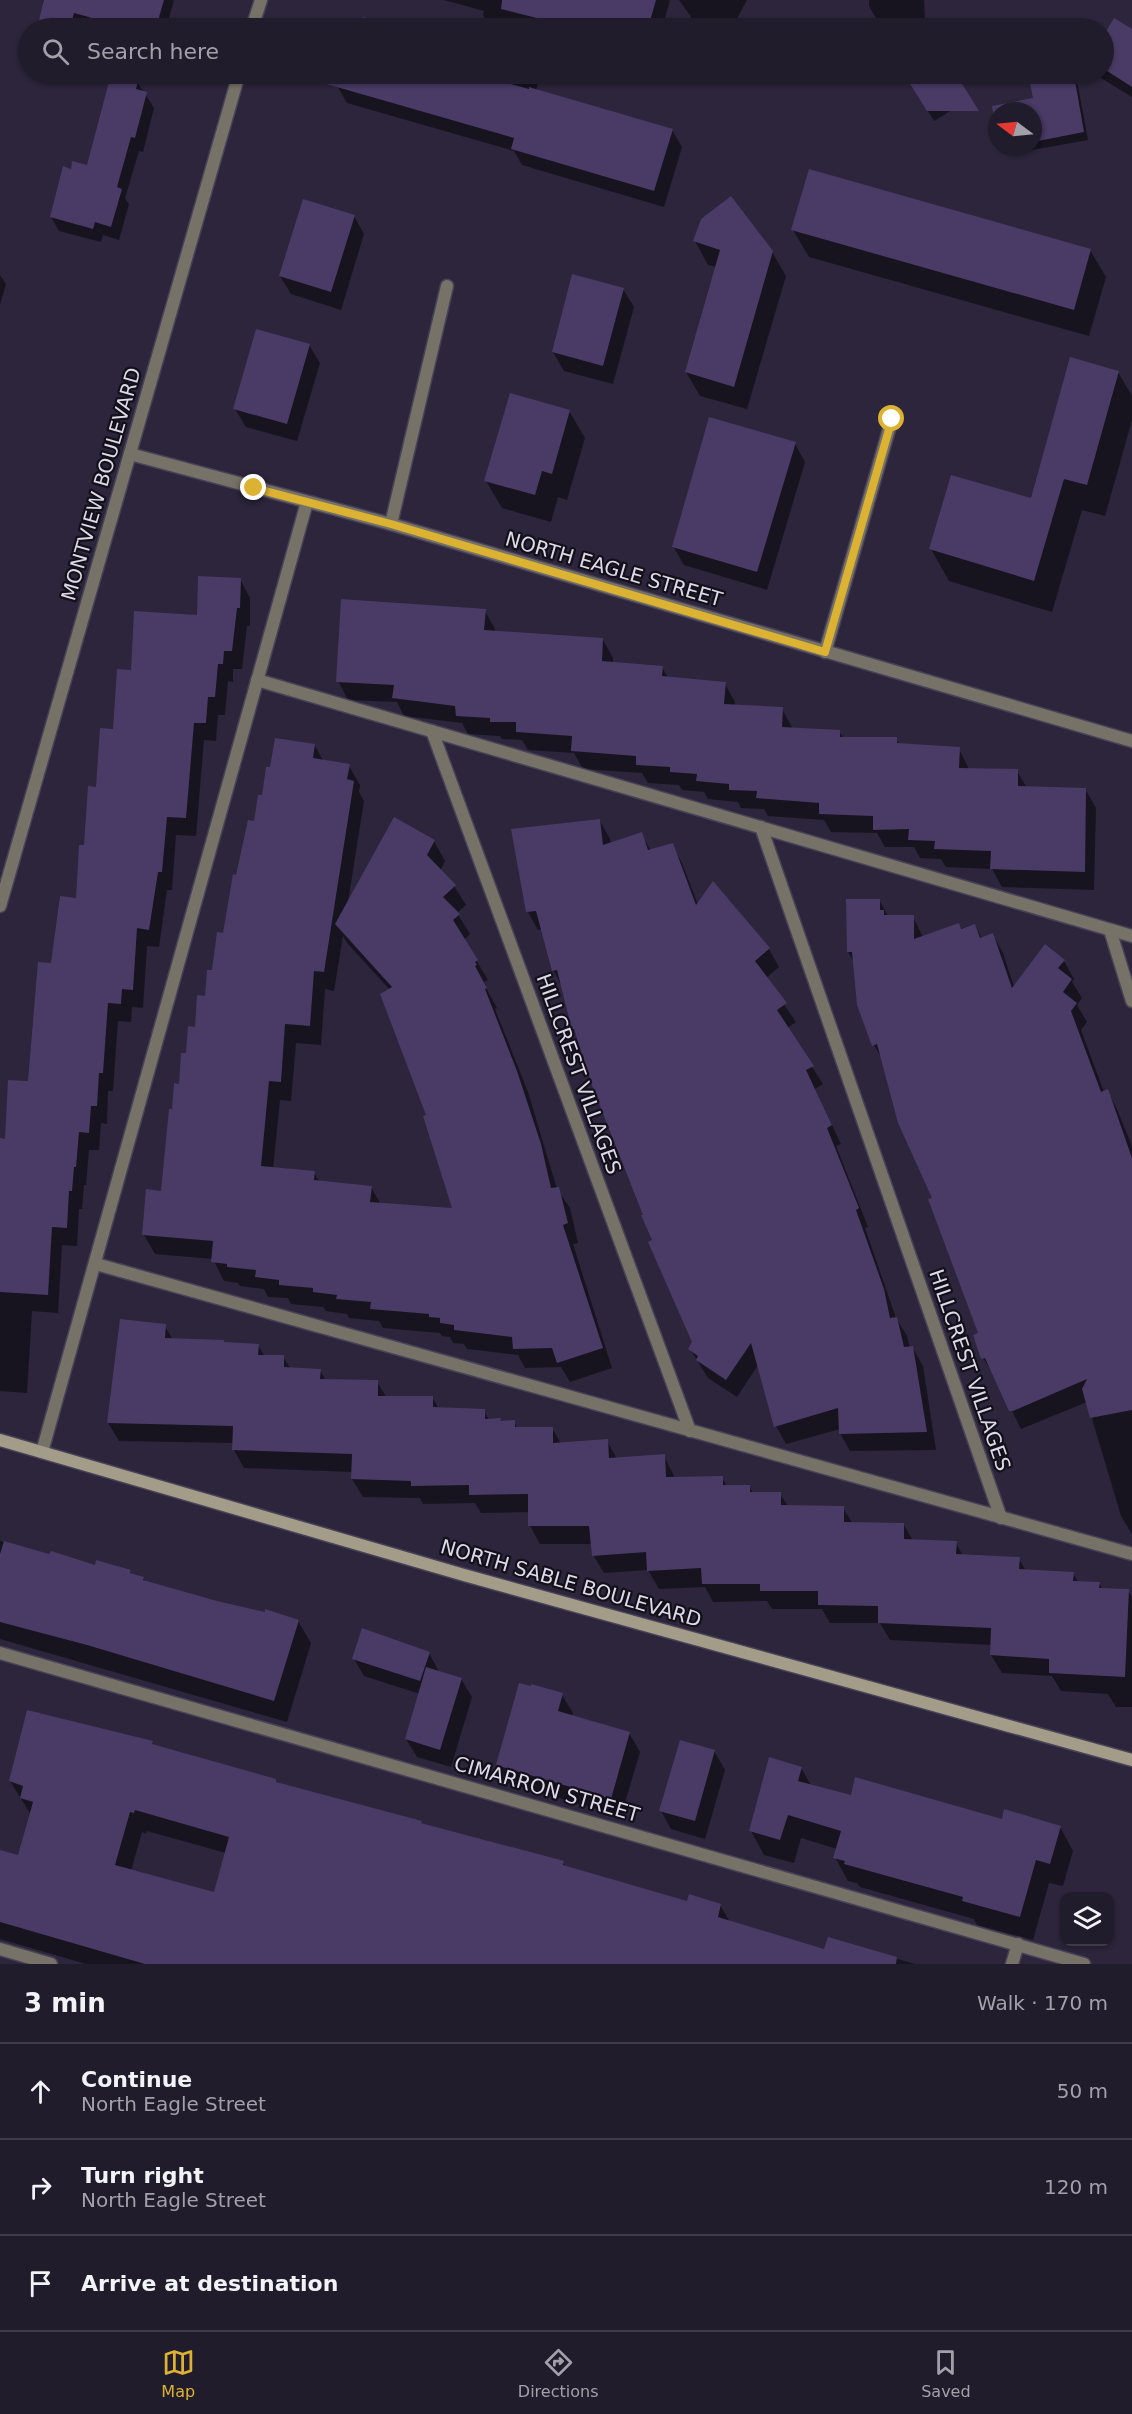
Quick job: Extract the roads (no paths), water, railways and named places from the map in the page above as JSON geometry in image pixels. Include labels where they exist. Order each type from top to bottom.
[{"type":"street","points":[[255,18],[261,0]]},
{"type":"street","name":"MONTVIEW BOULEVARD","points":[[0,906],[236,84]]},
{"type":"street","points":[[391,524],[447,286]]},
{"type":"street","points":[[825,652],[892,419]]},
{"type":"street","name":"NORTH EAGLE STREET","points":[[130,454],[391,524],[1132,741]]},
{"type":"street","points":[[42,1452],[307,502]]},
{"type":"street","points":[[257,680],[1132,936]]},
{"type":"street","name":"HILLCREST VILLAGES","points":[[432,731],[690,1431]]},
{"type":"street","name":"HILLCREST VILLAGES","points":[[761,827],[1001,1518]]},
{"type":"street","points":[[1110,930],[1132,1001]]},
{"type":"street","points":[[96,1264],[1132,1554]]},
{"type":"street","name":"NORTH SABLE BOULEVARD","points":[[0,1440],[464,1575],[1132,1760]]},
{"type":"street","name":"CIMARRON STREET","points":[[0,1653],[1084,1964]]},
{"type":"street","points":[[1012,1964],[1018,1944]]},
{"type":"street","points":[[0,1949],[51,1964]]}]
